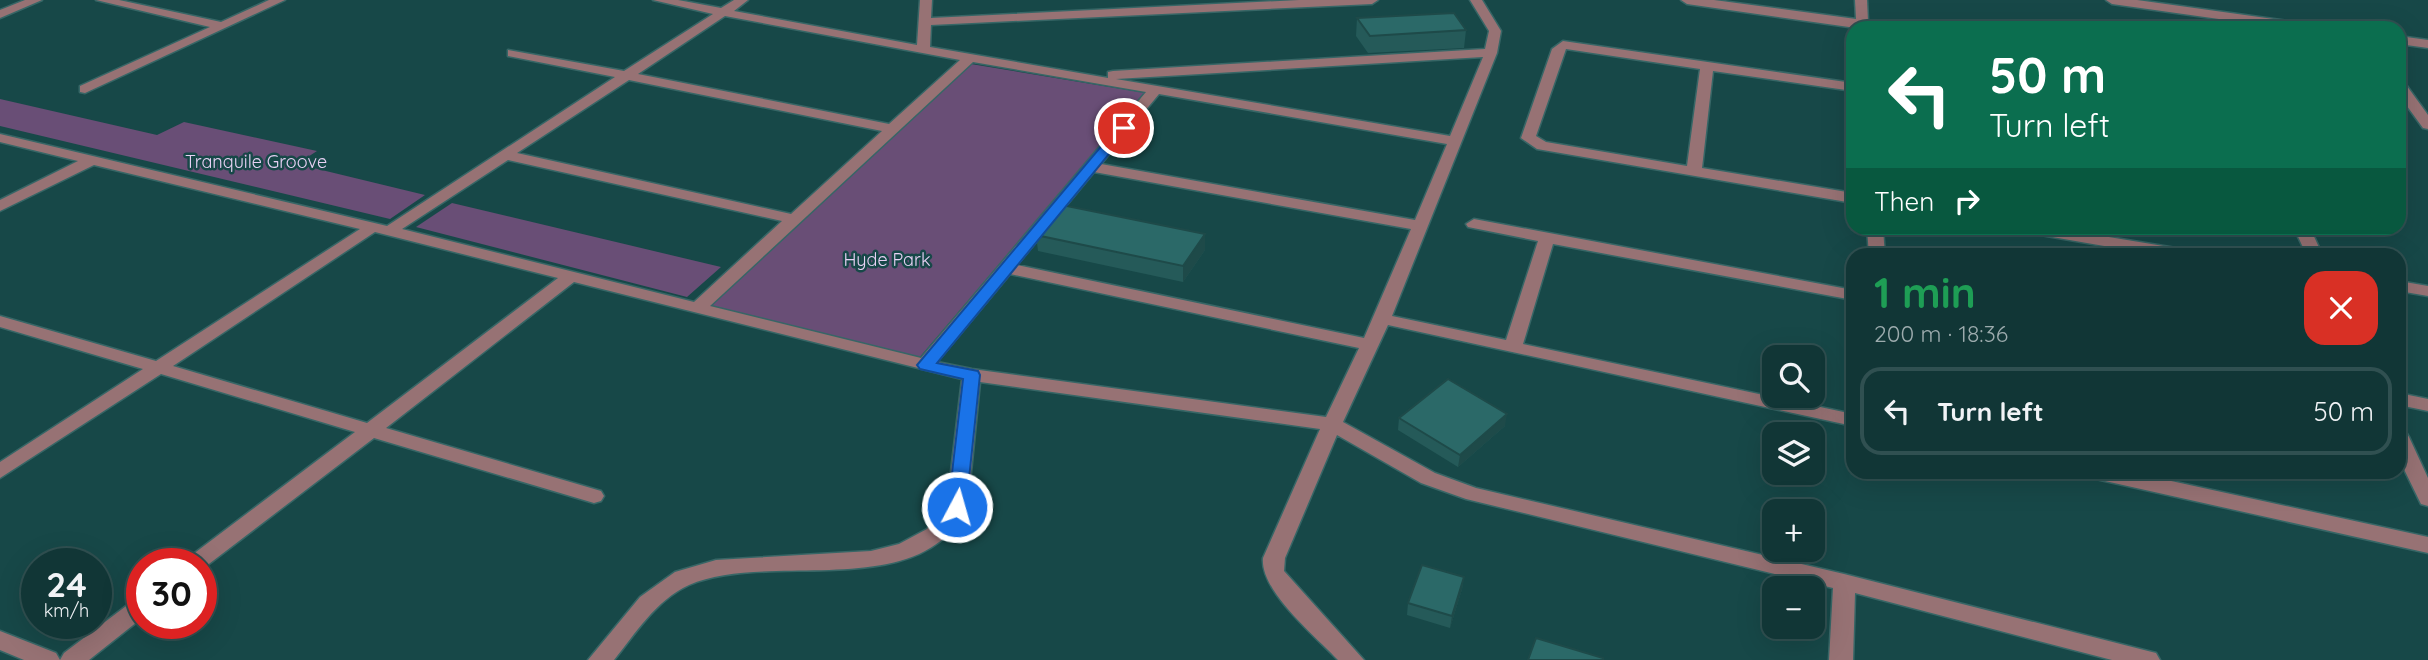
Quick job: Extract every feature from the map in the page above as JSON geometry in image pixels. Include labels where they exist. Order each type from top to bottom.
[{"type":"street","points":[[0,14],[36,0]]},
{"type":"street","points":[[102,0],[222,26]]},
{"type":"street","points":[[85,89],[279,0]]},
{"type":"street","points":[[659,0],[923,50],[1457,141]]},
{"type":"street","points":[[0,471],[156,368],[505,155],[742,0]]},
{"type":"street","points":[[923,50],[926,0]]},
{"type":"street","points":[[924,22],[1372,0]]},
{"type":"street","points":[[1352,660],[1281,585],[1273,571],[1278,544],[1371,345],[1491,53],[1495,31],[1476,0]]},
{"type":"street","points":[[1687,0],[1846,24]]},
{"type":"street","points":[[1861,0],[1862,21]]},
{"type":"street","points":[[2112,0],[2265,21]]},
{"type":"street","points":[[2201,11],[2206,21]]},
{"type":"street","points":[[2406,41],[2428,44]]},
{"type":"street","points":[[1846,86],[1563,46],[1558,49],[1528,134],[1529,141],[1542,146],[1846,197]]},
{"type":"street","points":[[513,53],[892,129]]},
{"type":"street","points":[[1084,77],[1491,53]]},
{"type":"street","points":[[696,309],[970,58]]},
{"type":"street","points":[[1694,171],[1707,66]]},
{"type":"street","points":[[925,365],[1156,89]]},
{"type":"street","points":[[2406,95],[2428,125]]},
{"type":"street","points":[[0,138],[381,229],[925,365],[972,375],[1332,424],[1427,478],[1462,491],[1844,582],[2148,660]]},
{"type":"street","points":[[505,155],[793,219]]},
{"type":"street","points":[[0,206],[92,160]]},
{"type":"street","points":[[1091,167],[1422,226]]},
{"type":"street","points":[[1474,224],[1846,294]]},
{"type":"street","points":[[2070,235],[2147,248]]},
{"type":"street","points":[[1513,347],[1547,238]]},
{"type":"street","points":[[1006,268],[1371,345]]},
{"type":"street","points":[[217,548],[570,277]]},
{"type":"street","points":[[2406,287],[2428,291]]},
{"type":"street","points":[[1382,319],[1846,418]]},
{"type":"street","points":[[0,321],[594,496]]},
{"type":"street","points":[[600,660],[649,604],[668,586],[685,577],[740,565],[873,559],[899,553],[931,537],[948,524],[957,507],[972,375]]},
{"type":"street","points":[[2406,400],[2428,405]]},
{"type":"street","points":[[2406,453],[2428,499]]},
{"type":"street","points":[[2127,479],[2428,545]]},
{"type":"street","points":[[1841,660],[1844,582]]},
{"type":"street","points":[[72,660],[126,618]]},
{"type":"street","points":[[0,640],[48,660]]},
{"type":"green space","name":"Hyde Park","points":[[971,64],[1146,93],[919,358],[708,306]]},
{"type":"green space","name":"Tranquile Groove","points":[[0,99],[157,135],[184,122],[317,151],[297,164],[425,195],[390,219],[0,126]]},
{"type":"green space","points":[[452,203],[721,267],[687,297],[416,227]]},
{"type":"building","points":[[1454,13],[1466,30],[1370,36],[1357,18]]},
{"type":"building","points":[[1062,205],[1205,234],[1183,266],[1036,235]]},
{"type":"building","points":[[1448,379],[1507,414],[1460,455],[1399,418]]},
{"type":"building","points":[[1422,565],[1464,577],[1452,616],[1408,603]]},
{"type":"building","points":[[1536,638],[1603,658],[1603,660],[1528,660]]},
{"type":"route","points":[[957,507],[972,375],[925,365],[1124,128]]}]
